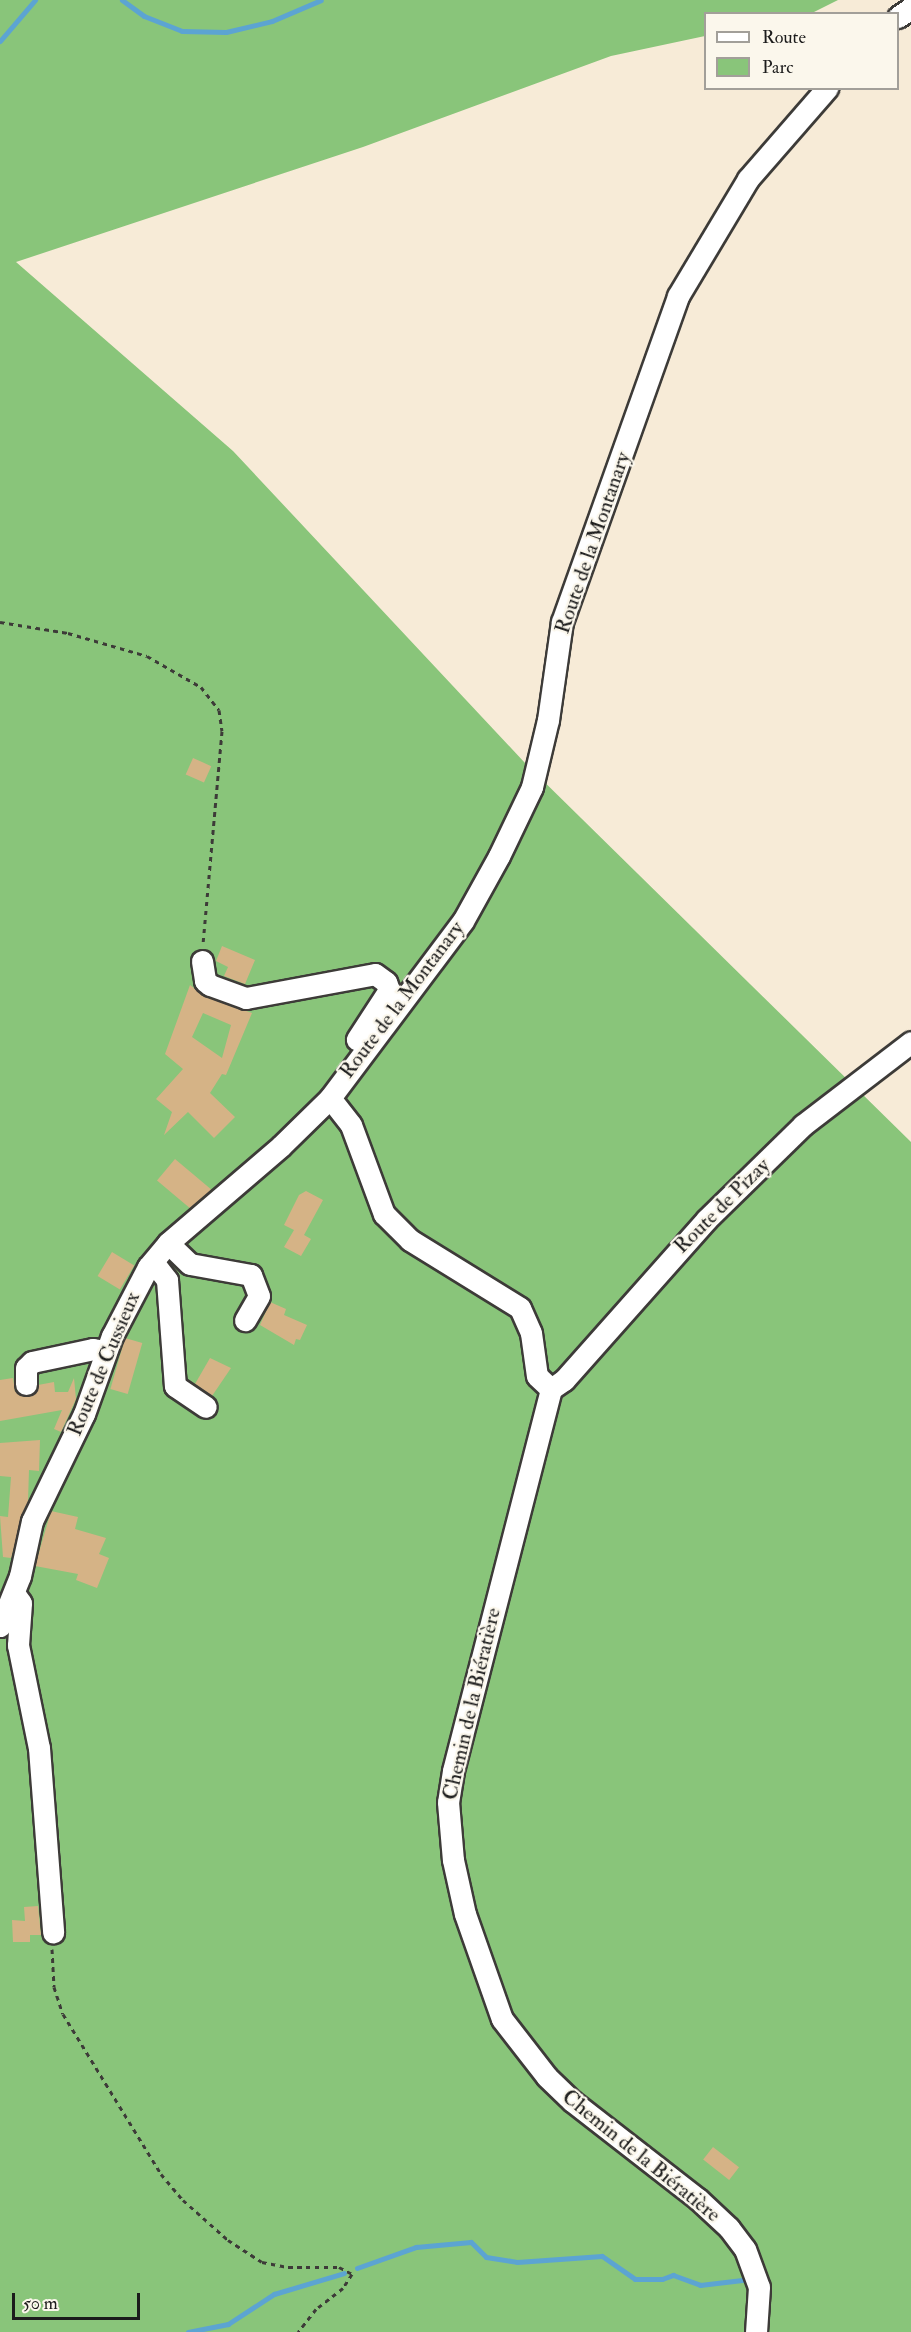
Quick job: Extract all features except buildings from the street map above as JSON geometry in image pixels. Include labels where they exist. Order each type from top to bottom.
[{"type":"street","name":"Route de la Montanary","points":[[330,1098],[463,921],[532,787],[548,720],[562,622],[678,296],[748,179],[825,90]]},
{"type":"street","points":[[202,961],[205,981],[246,998],[367,975],[382,978],[389,990],[355,1042],[353,1047],[360,1058]]},
{"type":"street","name":"Route de Pizay","points":[[551,1389],[707,1219],[802,1125],[911,1042]]},
{"type":"street","points":[[330,1098],[351,1125],[384,1214],[410,1240],[520,1308],[528,1319],[537,1376],[551,1389]]},
{"type":"street","name":"Route de Cussieux","points":[[0,1626],[14,1593],[32,1521],[84,1414],[106,1351],[153,1262],[168,1243],[282,1146],[330,1098]]},
{"type":"street","points":[[168,1243],[190,1264],[251,1275],[260,1296],[245,1320]]},
{"type":"street","points":[[153,1262],[167,1280],[175,1386],[206,1407]]},
{"type":"street","points":[[26,1384],[26,1368],[32,1362],[93,1348],[106,1351]]},
{"type":"street","name":"Chemin de la Biératière","points":[[551,1389],[453,1771],[448,1802],[453,1860],[465,1914],[502,2019],[541,2070],[572,2101],[698,2199],[729,2228],[745,2249],[759,2288],[756,2332]]},
{"type":"street","points":[[14,1593],[21,1603],[18,1645],[39,1748],[53,1932]]},
{"type":"path","points":[[0,622],[68,633],[147,656],[201,687],[219,710],[222,731],[202,961]]},
{"type":"path","points":[[53,1932],[52,1975],[63,2014],[171,2186],[228,2240],[262,2262],[288,2267],[339,2267],[352,2274],[343,2288],[316,2308],[298,2332]]},
{"type":"green space","points":[[0,0],[838,0],[814,12],[704,12],[704,36],[611,56],[363,147],[16,262],[233,451],[525,763],[911,1142],[911,2332],[0,2332]]},
{"type":"waterway","points":[[0,41],[35,0]]},
{"type":"waterway","points":[[122,0],[144,16],[182,31],[226,32],[272,21],[321,0]]},
{"type":"waterway","points":[[357,2268],[416,2247],[471,2242],[486,2257],[517,2262],[602,2256],[635,2279],[662,2279],[673,2275],[700,2285],[751,2279]]},
{"type":"waterway","points":[[188,2332],[228,2324],[274,2294],[344,2273]]}]
